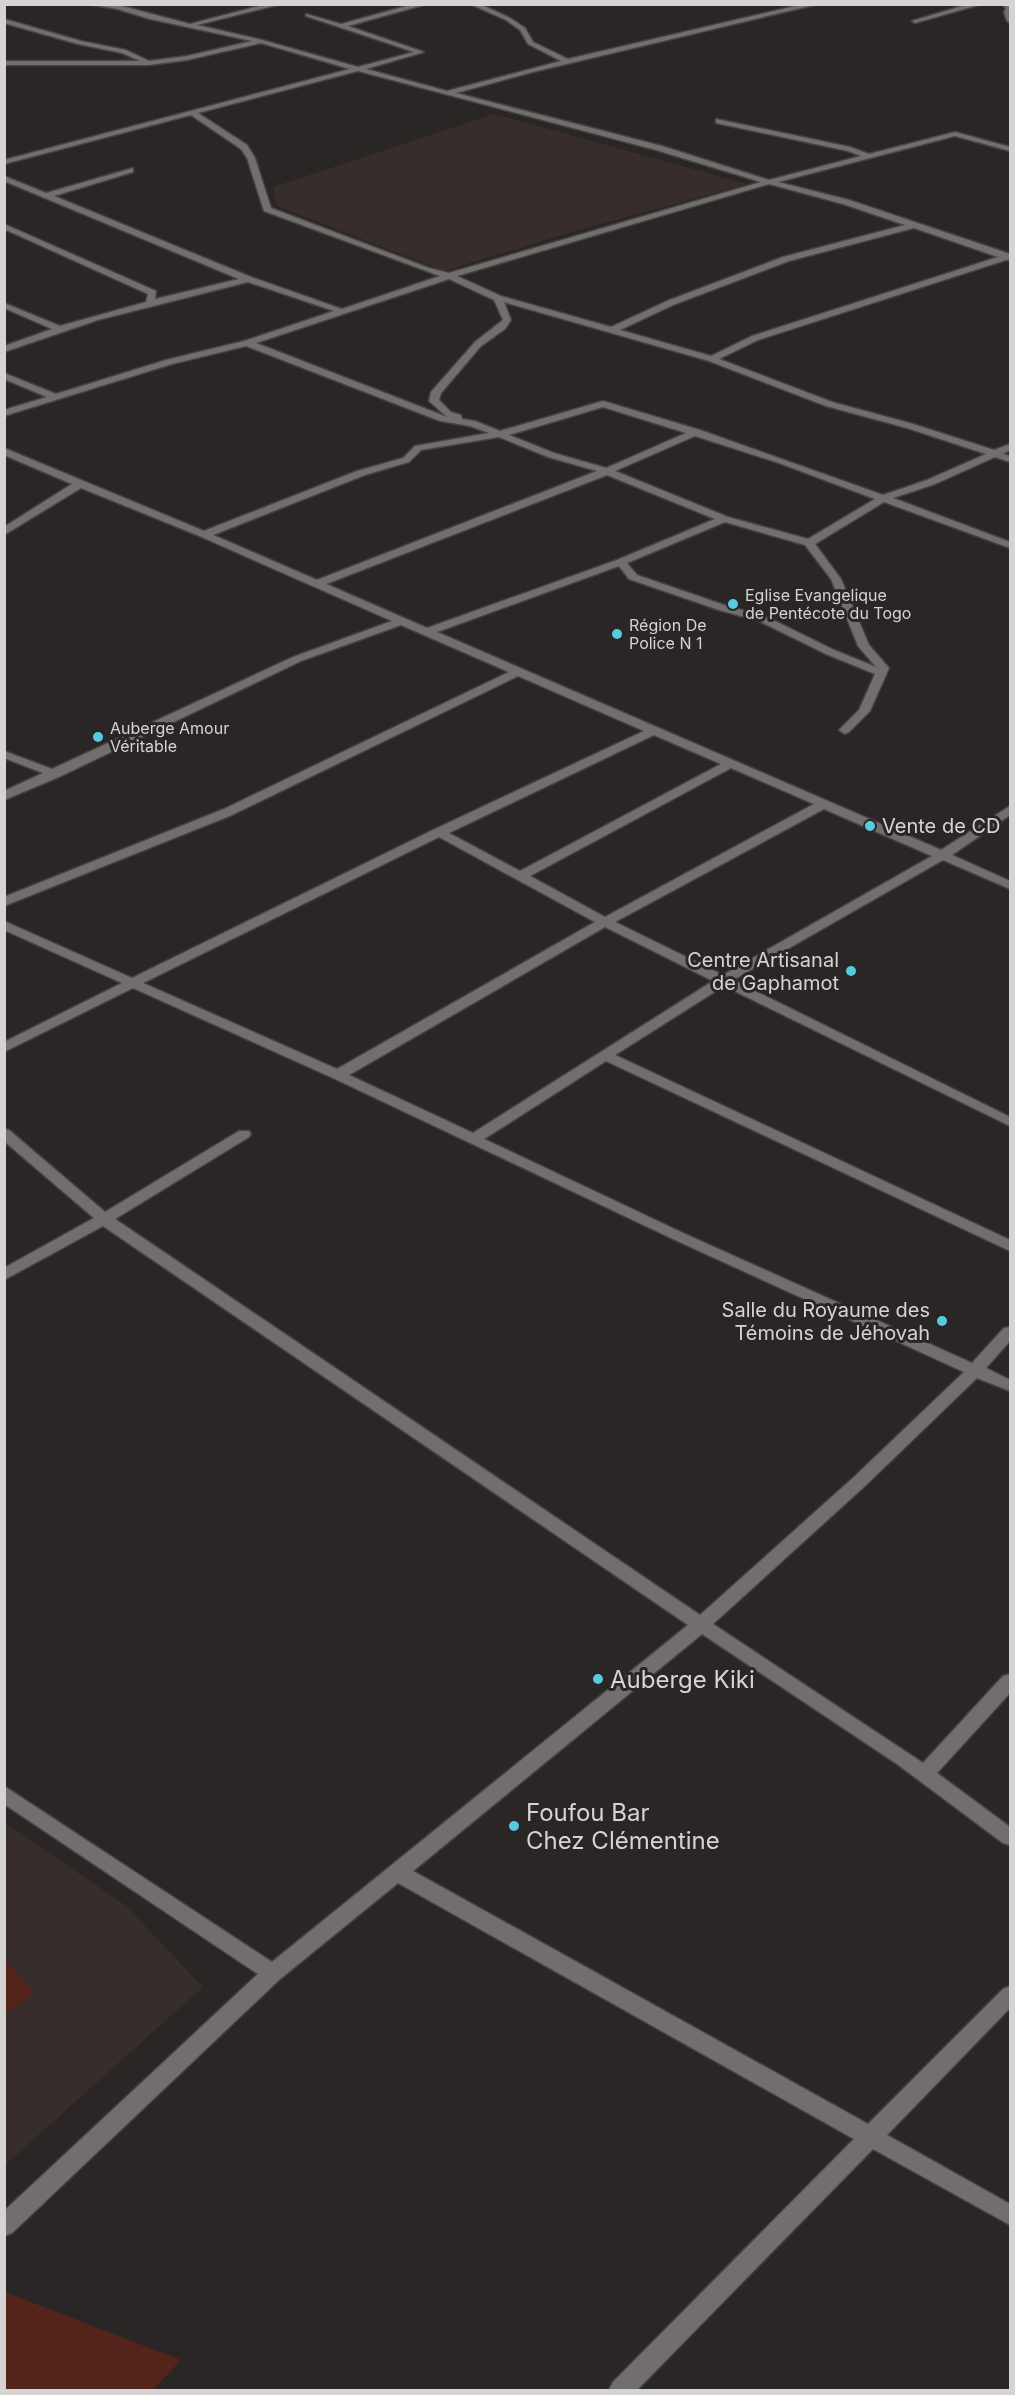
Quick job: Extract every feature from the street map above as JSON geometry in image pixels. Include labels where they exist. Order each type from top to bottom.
[{"type":"street","points":[[91,4],[118,7],[261,41],[659,148],[770,182],[846,202],[1009,256]]},
{"type":"street","points":[[187,25],[278,4]]},
{"type":"street","points":[[344,25],[424,4]]},
{"type":"street","points":[[473,4],[524,29],[530,43],[568,62]]},
{"type":"street","points":[[450,92],[815,4]]},
{"type":"street","points":[[915,21],[979,4]]},
{"type":"street","points":[[1005,5],[1009,8],[1007,12],[1011,21]]},
{"type":"street","points":[[4,162],[164,122],[191,112],[421,52],[308,15]]},
{"type":"street","points":[[4,21],[80,43],[124,51],[149,63]]},
{"type":"street","points":[[4,63],[149,63],[186,58],[261,41]]},
{"type":"street","points":[[4,55],[14,64]]},
{"type":"street","points":[[191,112],[244,147],[251,158],[267,209],[426,270],[449,276],[498,298],[712,359],[756,378],[829,404],[910,426],[1011,459]]},
{"type":"street","points":[[719,121],[850,149],[870,157]]},
{"type":"street","points":[[4,413],[169,362],[247,343],[449,276],[770,182],[927,140],[955,134],[1011,149]]},
{"type":"street","points":[[44,196],[130,170]]},
{"type":"street","points":[[4,178],[248,279],[341,311]]},
{"type":"street","points":[[612,330],[670,303],[786,259],[915,225]]},
{"type":"street","points":[[4,226],[153,293],[150,303]]},
{"type":"street","points":[[712,359],[755,338],[1009,256]]},
{"type":"street","points":[[4,350],[57,328],[248,279]]},
{"type":"street","points":[[498,298],[507,320],[502,327],[478,344],[441,385],[434,400],[448,414],[550,455],[607,471],[724,519],[809,543],[836,579],[864,646],[883,668],[864,711],[845,730]]},
{"type":"street","points":[[4,305],[57,328]]},
{"type":"street","points":[[247,343],[443,419],[472,423]]},
{"type":"street","points":[[4,376],[56,397]]},
{"type":"street","points":[[203,534],[362,473],[405,460],[418,448],[501,434],[603,404],[697,432],[1011,545]]},
{"type":"street","points":[[316,584],[607,471],[697,432]]},
{"type":"street","points":[[809,543],[884,498],[931,482],[1011,447]]},
{"type":"street","points":[[6,452],[78,485],[203,534],[399,622],[655,730],[1011,885]]},
{"type":"street","points":[[4,532],[78,485]]},
{"type":"street","points":[[425,633],[621,562],[724,519]]},
{"type":"street","points":[[621,562],[633,577],[723,608],[763,619],[830,652],[880,673]]},
{"type":"street","points":[[4,796],[297,659],[399,622]]},
{"type":"street","points":[[4,902],[228,812],[517,672]]},
{"type":"street","points":[[4,1048],[439,832],[655,730]]},
{"type":"street","points":[[4,754],[55,774]]},
{"type":"street","points":[[520,876],[731,763]]},
{"type":"street","points":[[338,1075],[605,922],[824,804]]},
{"type":"street","points":[[475,1138],[722,981],[943,855],[1011,810]]},
{"type":"street","points":[[439,832],[605,922],[1011,1122]]},
{"type":"street","points":[[4,925],[338,1075],[678,1236],[1011,1386]]},
{"type":"street","points":[[604,1055],[1011,1246]]},
{"type":"street","points":[[4,1132],[104,1219],[701,1625],[925,1774],[1011,1838]]},
{"type":"street","points":[[4,1275],[104,1219],[244,1134]]},
{"type":"street","points":[[4,2226],[273,1973],[701,1625],[860,1481],[1011,1332]]},
{"type":"street","points":[[925,1774],[1002,1700],[1011,1681]]},
{"type":"street","points":[[4,1794],[273,1973]]},
{"type":"street","points":[[397,1872],[1011,2215]]},
{"type":"street","points":[[621,2391],[1011,1995]]},
{"type":"shaded area","points":[[494,114],[747,184],[579,230],[444,271],[277,206],[273,187]]},
{"type":"shaded area","points":[[4,1822],[125,1905],[203,1987],[5,2165]]},
{"type":"shaded area","points":[[5,1959],[34,1994],[4,2014]]},
{"type":"shaded area","points":[[4,2292],[181,2360],[153,2390],[5,2390]]},
{"type":"place","name":"Eglise Evangelique de Pentécote du Togo","points":[[733,604]]},
{"type":"place","name":"Région De Police N 1","points":[[617,634]]},
{"type":"place","name":"Auberge Amour Véritable","points":[[98,737]]},
{"type":"place","name":"Vente de CD","points":[[870,826]]},
{"type":"place","name":"Centre Artisanal de Gaphamot","points":[[851,971]]},
{"type":"place","name":"Salle du Royaume des Témoins de Jéhovah","points":[[942,1321]]},
{"type":"place","name":"Auberge Kiki","points":[[598,1679]]},
{"type":"place","name":"Foufou Bar Chez Clémentine","points":[[514,1826]]}]
